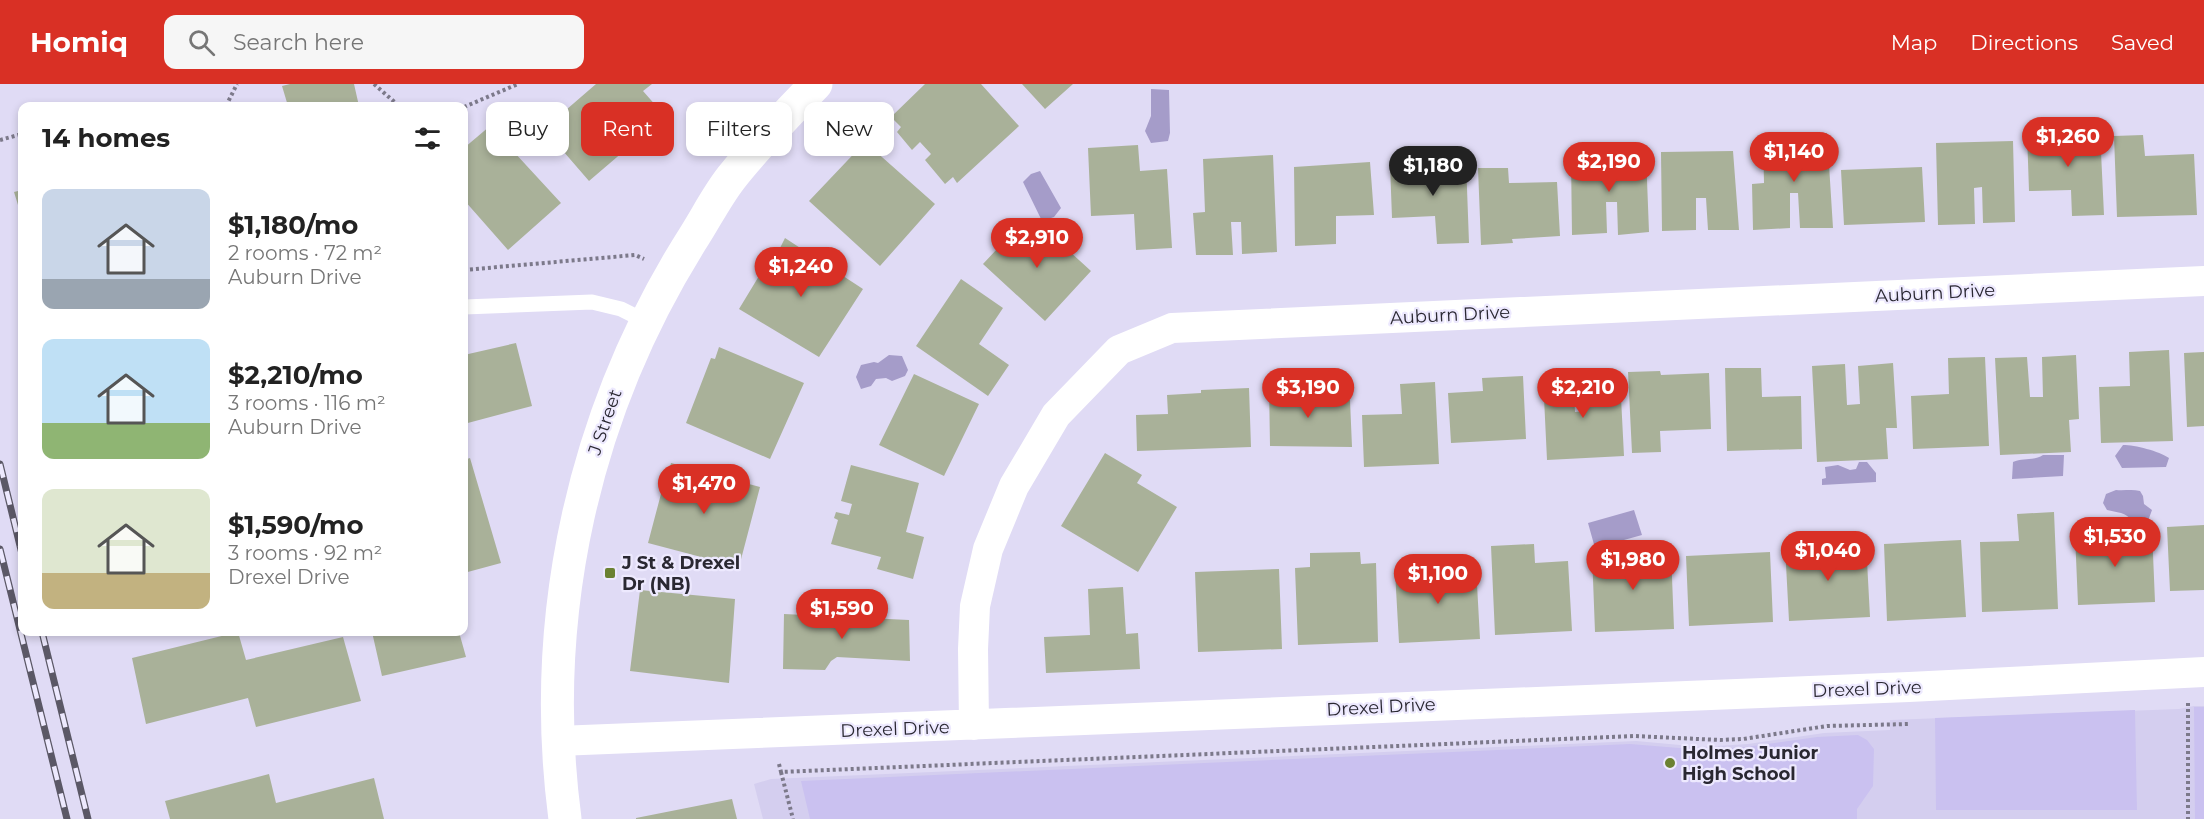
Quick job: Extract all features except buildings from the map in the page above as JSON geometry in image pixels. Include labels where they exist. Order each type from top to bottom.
[{"type":"street","name":"J Street","points":[[565,819],[558,741],[558,643],[564,586],[574,532],[601,430],[617,385],[645,321],[669,275],[730,179],[770,132],[816,84]]},
{"type":"street","name":"Auburn Drive","points":[[974,725],[975,606],[988,549],[1014,486],[1056,415],[1119,350],[1172,328],[2204,281]]},
{"type":"street","name":"Drexel Drive","points":[[558,741],[1920,687],[2204,672]]},
{"type":"lane","points":[[468,307],[592,302],[621,309],[645,321]]},
{"type":"path","points":[[228,102],[237,84]]},
{"type":"path","points":[[374,84],[394,102]]},
{"type":"path","points":[[468,105],[518,84]]},
{"type":"path","points":[[0,140],[18,135]]},
{"type":"path","points":[[468,270],[634,255],[644,259]]},
{"type":"path","points":[[2188,702],[2188,819]]},
{"type":"path","points":[[781,772],[1634,736],[1720,740],[1743,739],[1827,726],[1908,724]]},
{"type":"path","points":[[772,734],[793,819]]},
{"type":"shaded area","points":[[1151,89],[1169,90],[1170,133],[1168,141],[1151,143],[1145,131],[1151,116]]},
{"type":"shaded area","points":[[1040,171],[1061,208],[1054,217],[1042,221],[1023,182],[1031,174]]},
{"type":"shaded area","points":[[889,355],[902,356],[908,370],[905,376],[892,381],[886,378],[876,379],[871,386],[861,389],[856,377],[861,365],[878,363]]},
{"type":"shaded area","points":[[2123,445],[2165,455],[2169,458],[2166,467],[2122,468],[2115,456]]},
{"type":"shaded area","points":[[2043,455],[2064,455],[2063,476],[2012,479],[2013,462]]},
{"type":"shaded area","points":[[1859,462],[1867,462],[1876,473],[1876,482],[1822,485],[1822,479],[1826,478],[1825,467],[1838,465],[1850,470],[1856,469]]},
{"type":"shaded area","points":[[2116,490],[2140,491],[2144,504],[2152,510],[2148,521],[2136,522],[2121,513],[2107,510],[2103,503],[2106,494]]},
{"type":"shaded area","points":[[1634,510],[1642,535],[1595,548],[1588,523]]},
{"type":"shaded area","name":"Holmes Junior High School","points":[[2204,706],[2204,819],[763,819],[754,784],[771,779],[1636,741],[1702,747],[1748,744],[1824,733],[1890,730],[1890,720],[2179,709]]},
{"type":"shaded area","points":[[2194,707],[2204,707],[2204,819],[2195,819]]},
{"type":"shaded area","points":[[2135,710],[2137,810],[1936,810],[1935,718]]},
{"type":"shaded area","name":"Holmes Junior High School","points":[[1858,735],[1867,740],[1874,749],[1873,786],[1857,809],[1857,819],[810,819],[801,781],[1630,744],[1704,750],[1817,737]]},
{"type":"railway","points":[[0,464],[18,538]]},
{"type":"railway","points":[[0,549],[18,622]]},
{"type":"railway","points":[[22,636],[67,819]]},
{"type":"railway","points":[[43,636],[88,819]]},
{"type":"place","name":"J St & Drexel Dr (NB)","points":[[610,573]]},
{"type":"place","name":"Holmes Junior High School","points":[[1670,763]]}]
